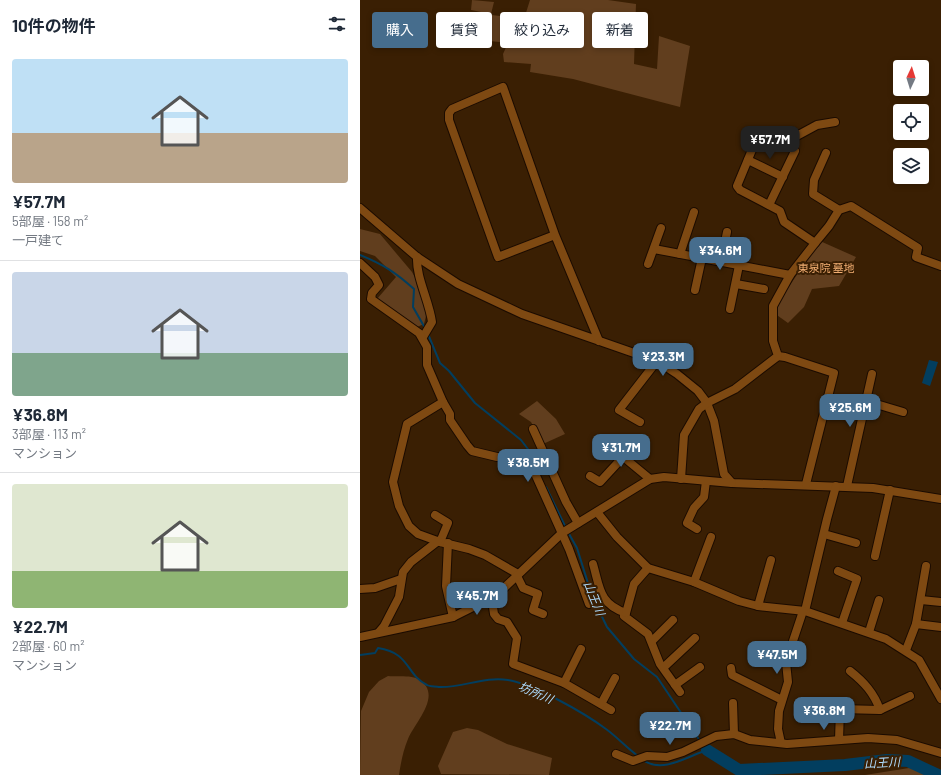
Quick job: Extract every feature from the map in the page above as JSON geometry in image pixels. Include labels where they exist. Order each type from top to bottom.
[{"type":"street","points":[[555,235],[498,257],[449,120],[449,113],[452,109],[503,87],[555,235],[599,341]]},
{"type":"street","points":[[815,243],[784,222],[780,211],[740,190],[737,186],[754,145],[760,146],[793,138],[817,125],[835,122]]},
{"type":"street","points":[[769,205],[795,151]]},
{"type":"street","points":[[826,154],[814,180],[813,194],[838,210]]},
{"type":"street","points":[[748,160],[783,178]]},
{"type":"street","points":[[778,356],[773,341],[772,306],[790,275],[829,226],[838,210],[851,206],[918,248],[916,257],[941,266]]},
{"type":"street","points":[[360,208],[417,257],[458,284],[522,314],[657,361],[693,387],[707,403],[714,421],[724,474],[732,483]]},
{"type":"street","points":[[680,254],[694,212]]},
{"type":"street","points":[[648,264],[661,228]]},
{"type":"street","points":[[722,261],[727,232]]},
{"type":"street","points":[[730,309],[743,246]]},
{"type":"street","points":[[654,249],[790,275]]},
{"type":"street","points":[[417,257],[416,269],[429,305],[432,322],[424,336]]},
{"type":"street","points":[[695,290],[702,258]]},
{"type":"street","points":[[360,263],[375,277],[379,285],[372,293],[371,299],[424,336],[427,347],[427,365],[443,402],[450,414],[452,424],[472,451],[497,457],[514,457],[525,455],[528,458],[562,533],[589,604]]},
{"type":"street","points":[[736,284],[764,289]]},
{"type":"street","points":[[681,479],[684,435],[699,409],[707,403],[735,389],[778,356],[834,373],[806,484]]},
{"type":"street","points":[[640,422],[620,410],[657,361]]},
{"type":"street","points":[[847,486],[872,374]]},
{"type":"street","points":[[866,401],[903,412]]},
{"type":"street","points":[[443,402],[407,424],[393,482],[400,506],[409,526],[418,534],[442,542],[469,548],[485,555],[518,575],[523,588],[538,594],[533,610],[543,614]]},
{"type":"street","points":[[533,429],[576,524]]},
{"type":"street","points":[[604,441],[650,479]]},
{"type":"street","points":[[590,476],[600,482],[623,457]]},
{"type":"street","points":[[360,637],[453,617],[489,599],[518,575],[562,533],[650,479],[664,477],[732,483],[847,486],[890,490],[941,499]]},
{"type":"street","points":[[697,529],[687,523],[694,508],[704,497],[706,481]]},
{"type":"street","points":[[781,743],[778,730],[782,700],[788,682],[786,662],[804,611],[836,486]]},
{"type":"street","points":[[875,556],[890,490]]},
{"type":"street","points":[[597,512],[617,537],[648,568],[694,582],[739,601],[758,606],[804,611],[842,623],[869,632],[906,650],[919,660],[941,699]]},
{"type":"street","points":[[435,515],[448,523],[442,542],[446,586],[453,617]]},
{"type":"street","points":[[824,534],[856,543]]},
{"type":"street","points":[[694,582],[711,536]]},
{"type":"street","points":[[379,632],[384,626],[400,597],[401,579],[406,568],[442,542]]},
{"type":"street","points":[[758,606],[771,560]]},
{"type":"street","points":[[593,564],[602,594],[608,604],[614,609],[626,613]]},
{"type":"street","points":[[906,650],[916,624],[926,566]]},
{"type":"street","points":[[648,568],[634,584],[624,616],[648,634],[660,664],[664,667],[680,692]]},
{"type":"street","points":[[838,571],[857,579],[842,623]]},
{"type":"street","points":[[360,589],[375,588],[401,579]]},
{"type":"street","points":[[489,599],[494,607],[494,614],[498,619],[507,622],[517,638],[513,664],[564,683],[611,710]]},
{"type":"street","points":[[869,632],[879,600]]},
{"type":"street","points":[[921,600],[941,602]]},
{"type":"street","points":[[652,641],[673,620]]},
{"type":"street","points":[[916,624],[941,627]]},
{"type":"street","points":[[664,667],[695,638]]},
{"type":"street","points":[[564,683],[581,649]]},
{"type":"street","points":[[675,685],[700,667]]},
{"type":"street","points":[[731,668],[732,675],[782,700]]},
{"type":"street","points":[[850,671],[862,680],[873,694],[880,710]]},
{"type":"street","points":[[602,704],[615,678]]},
{"type":"street","points":[[839,740],[840,709],[880,710],[910,696]]},
{"type":"street","points":[[733,703],[734,734]]},
{"type":"street","points":[[616,754],[633,761],[647,756],[667,757],[723,734],[734,734],[750,740],[781,743],[868,738],[898,740],[941,753]]},
{"type":"green space","points":[[472,0],[494,2],[492,12],[471,10]]},
{"type":"green space","points":[[530,0],[608,0],[636,4],[636,12],[592,12],[592,48],[635,48],[634,64],[657,69],[659,36],[690,46],[680,107],[573,79],[530,72],[531,64],[504,62],[503,54],[506,48],[584,48],[584,12],[526,12]]},
{"type":"green space","points":[[492,15],[500,16],[500,42],[492,41]]},
{"type":"green space","points":[[360,229],[380,234],[412,272],[429,304],[424,324],[417,327],[377,299],[396,277],[375,256],[360,251]]},
{"type":"green space","name":"東泉院 墓地","points":[[820,241],[856,257],[839,286],[812,289],[804,307],[788,323],[774,313],[775,307]]},
{"type":"green space","points":[[537,401],[556,419],[565,434],[543,444],[531,422],[519,414]]},
{"type":"green space","points":[[388,676],[418,679],[425,685],[428,692],[428,700],[406,743],[399,775],[360,775],[361,711],[369,692],[379,681]]},
{"type":"green space","points":[[467,728],[478,730],[507,744],[552,758],[549,775],[441,774],[438,766],[453,732]]},
{"type":"green space","points":[[909,768],[932,771],[940,775],[865,775]]},
{"type":"water","points":[[929,360],[938,362],[930,386],[922,383]]},
{"type":"waterway","name":"山王川","points":[[360,255],[389,269],[414,289],[413,307],[425,328]]},
{"type":"waterway","name":"山王川","points":[[428,334],[440,363],[449,371],[475,403],[521,440],[531,453],[534,462]]},
{"type":"waterway","name":"山王川","points":[[546,487],[566,528]]},
{"type":"waterway","name":"山王川","points":[[568,532],[577,548],[592,596],[607,627],[634,659],[657,677],[700,741]]},
{"type":"waterway","name":"坊所川","points":[[360,655],[375,653],[378,648],[396,654],[407,664],[420,680],[430,686],[448,687],[499,679],[508,680],[531,687],[545,693],[596,722],[638,756]]},
{"type":"waterway","name":"坊所川","points":[[643,760],[651,764],[667,765],[707,750],[703,745]]},
{"type":"waterway","name":"山王川","points":[[707,750],[739,770],[845,765],[887,760],[908,761],[938,775]]}]
